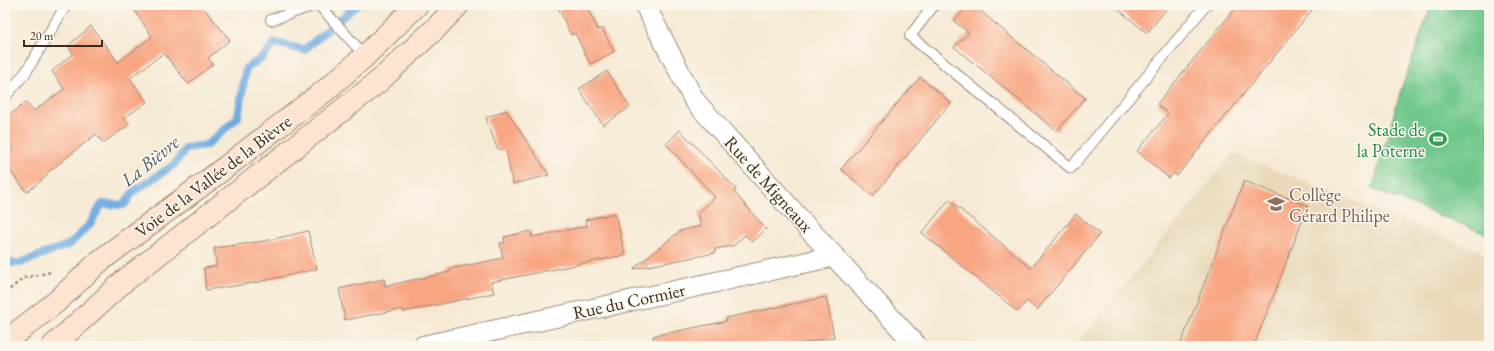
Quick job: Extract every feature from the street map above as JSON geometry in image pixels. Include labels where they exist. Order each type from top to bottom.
[{"type":"main road","name":"Voie de la Vallée de la Bièvre","points":[[5,342],[56,302],[101,260],[224,169],[326,89],[365,56],[417,5]]},
{"type":"main road","points":[[328,121],[342,94],[437,5]]},
{"type":"main road","name":"Voie de la Vallée de la Bièvre","points":[[53,346],[123,282],[328,121],[397,64],[435,29],[458,5]]},
{"type":"street","name":"Rue de Migneaux","points":[[645,5],[694,100],[806,226],[917,346]]},
{"type":"street","name":"Rue du Cormier","points":[[424,346],[835,256]]},
{"type":"lane","points":[[5,97],[26,72],[66,5]]},
{"type":"lane","points":[[271,20],[314,5]]},
{"type":"lane","points":[[319,5],[365,56]]},
{"type":"lane","points":[[934,5],[910,36],[1071,168],[1206,5]]},
{"type":"shaded area","name":"Collège Gérard Philipe","points":[[1233,153],[1489,255],[1489,346],[1075,346]]},
{"type":"green space","name":"Stade de la Poterne","points":[[1432,5],[1489,5],[1489,235],[1372,189],[1401,90]]},
{"type":"building","points":[[131,5],[201,5],[230,40],[208,58],[213,64],[188,84],[164,53],[130,78],[147,102],[124,118],[129,125],[103,143],[96,134],[46,174],[47,176],[27,192],[5,165],[5,155],[14,149],[5,138],[5,119],[26,102],[34,111],[64,89],[52,71],[74,53],[68,46],[91,26],[118,62],[152,37]]},
{"type":"building","points":[[557,5],[586,5],[598,30],[602,28],[614,52],[590,64],[575,33],[571,35]]},
{"type":"building","points":[[968,5],[973,5],[1085,98],[1057,131],[954,47],[969,33],[954,21]]},
{"type":"building","points":[[1113,5],[1170,5],[1147,33]]},
{"type":"building","points":[[1238,5],[1316,5],[1177,176],[1174,173],[1169,178],[1137,151],[1168,114],[1157,104]]},
{"type":"building","points":[[607,71],[630,107],[603,125],[579,89]]},
{"type":"building","points":[[920,77],[951,103],[873,196],[841,169]]},
{"type":"building","points":[[506,110],[549,175],[513,184],[506,151],[497,148],[486,118]]},
{"type":"building","points":[[680,130],[736,189],[734,192],[766,229],[753,242],[745,235],[733,246],[715,249],[715,253],[633,269],[680,231],[701,226],[698,213],[715,197],[666,144]]},
{"type":"building","points":[[1244,181],[1308,206],[1254,346],[1180,346]]},
{"type":"building","points":[[949,200],[1031,268],[1076,214],[1100,234],[1037,310],[1027,301],[1018,312],[922,233]]},
{"type":"building","points":[[615,213],[625,255],[491,282],[494,293],[403,312],[403,309],[345,320],[339,289],[384,279],[385,286],[450,272],[450,269],[503,258],[500,243],[505,243],[504,237],[531,231],[532,237],[587,226],[585,220]]},
{"type":"building","points":[[308,231],[317,269],[254,283],[206,290],[204,268],[217,266],[214,248],[265,241]]},
{"type":"building","points":[[826,297],[834,337],[790,346],[654,346],[653,336],[727,321],[726,318]]},
{"type":"waterway","name":"La Bièvre","points":[[5,263],[20,263],[70,244],[90,224],[102,204],[124,205],[133,192],[174,165],[186,148],[207,145],[238,117],[246,68],[262,58],[275,43],[304,50],[357,5]]},
{"type":"place","name":"Stade de la Poterne","points":[[1438,139]]},
{"type":"place","name":"Collège Gérard Philipe","points":[[1276,204]]}]
